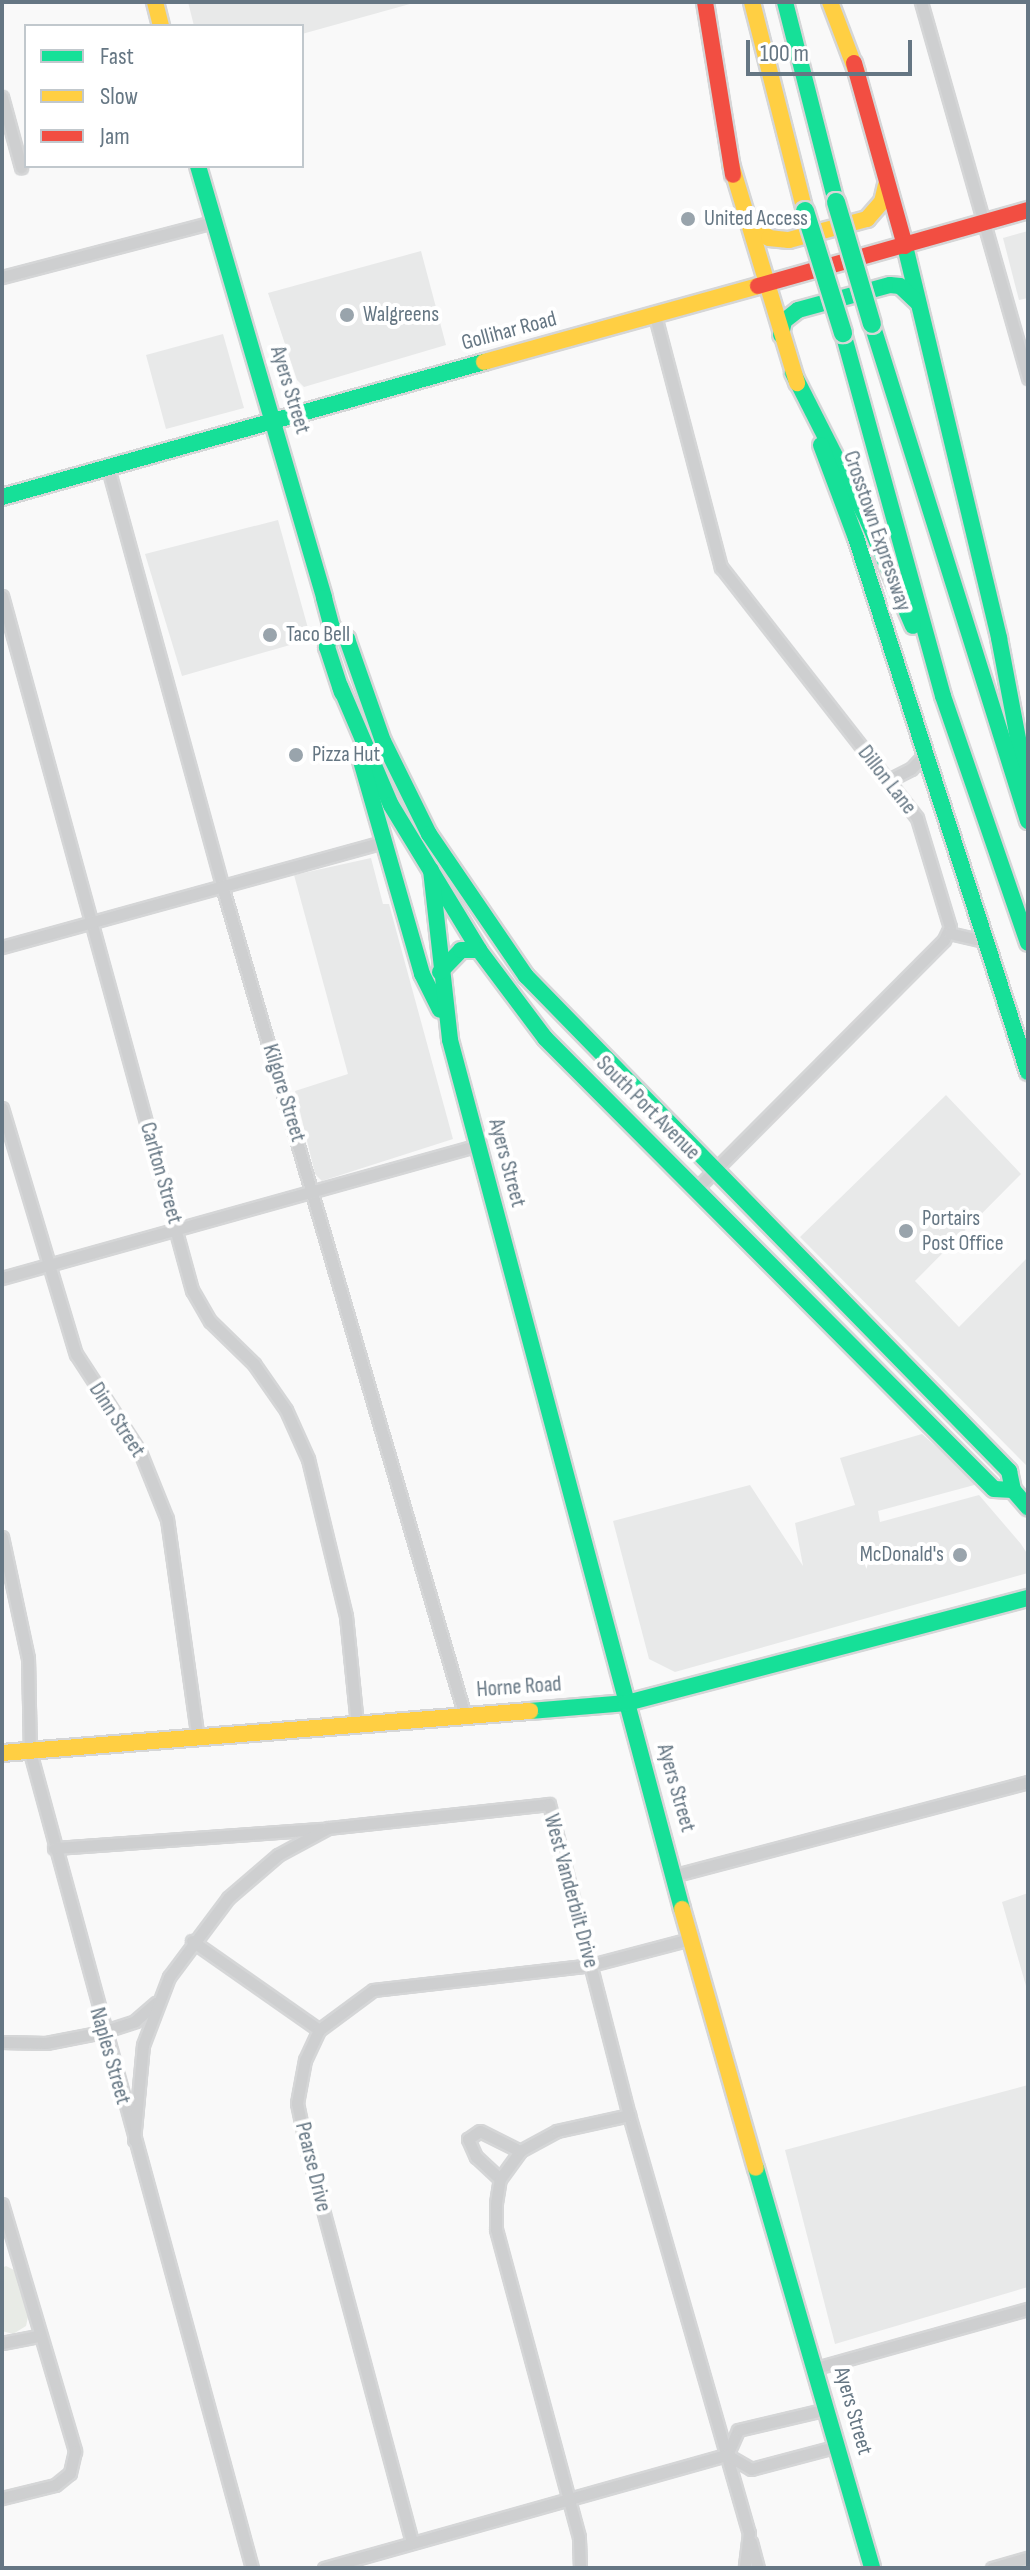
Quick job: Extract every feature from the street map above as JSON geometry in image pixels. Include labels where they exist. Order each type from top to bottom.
[{"type":"main road","points":[[155,2],[160,24]]},
{"type":"main road","name":"Crosstown Expressway","points":[[695,2],[733,175],[765,285],[793,373],[856,538],[1028,1072]]},
{"type":"main road","points":[[705,2],[733,175]]},
{"type":"main road","name":"Crosstown Expressway","points":[[752,2],[805,211],[843,333],[943,696],[1028,943]]},
{"type":"main road","points":[[785,2],[836,202],[872,324],[1028,821]]},
{"type":"main road","points":[[830,2],[857,73]]},
{"type":"main road","points":[[837,2],[905,246],[999,638],[1028,791]]},
{"type":"main road","name":"Ayers Street","points":[[199,168],[276,421],[332,628],[327,647],[383,842],[422,974],[444,1018]]},
{"type":"main road","points":[[748,221],[769,238],[789,240],[867,219],[882,202],[886,185]]},
{"type":"main road","name":"Gollihar Road","points":[[2,497],[1028,210]]},
{"type":"main road","points":[[781,335],[784,321],[798,310],[890,285],[900,286],[918,303]]},
{"type":"main road","points":[[793,373],[868,521],[943,696]]},
{"type":"main road","name":"Ayers Street","points":[[332,628],[347,639],[389,756],[438,866],[444,1018],[676,1875],[690,1939],[872,2568]]},
{"type":"main road","name":"South Port Avenue","points":[[340,686],[391,805],[543,997],[1009,1471],[1013,1490],[1028,1507]]},
{"type":"main road","name":"South Port Avenue","points":[[438,866],[479,950],[545,1038],[994,1489],[1013,1490]]},
{"type":"main road","points":[[440,972],[461,950],[479,950]]},
{"type":"main road","name":"Horne Road","points":[[2,1753],[627,1703],[1028,1598]]},
{"type":"street","points":[[921,2],[1027,374]]},
{"type":"street","points":[[2,97],[21,167]]},
{"type":"street","points":[[2,277],[213,222]]},
{"type":"street","name":"Dillon Lane","points":[[655,316],[721,567],[922,829],[949,933]]},
{"type":"street","name":"Kilgore Street","points":[[108,468],[222,886],[465,1716]]},
{"type":"street","name":"Carlton Street","points":[[2,596],[192,1290],[210,1321],[254,1364],[286,1410],[308,1459],[346,1616],[357,1725]]},
{"type":"street","points":[[887,781],[911,769],[926,753]]},
{"type":"street","points":[[2,947],[383,842]]},
{"type":"street","points":[[696,1189],[949,933],[987,942]]},
{"type":"street","name":"Dinn Street","points":[[2,1108],[46,1265],[76,1354],[140,1452],[167,1519],[198,1739]]},
{"type":"street","points":[[2,1278],[478,1145]]},
{"type":"street","name":"Naples Street","points":[[2,1537],[28,1658],[30,1752],[102,2032],[252,2568]]},
{"type":"street","points":[[676,1875],[1028,1782]]},
{"type":"street","name":"West Vanderbilt Drive","points":[[134,2140],[143,2045],[157,2003],[192,1941],[228,1898],[278,1855],[328,1828],[549,1804],[629,2115],[749,2533],[745,2568]]},
{"type":"street","points":[[54,1848],[328,1828]]},
{"type":"street","name":"Pearse Drive","points":[[412,2542],[297,2103],[305,2060],[319,2030],[347,2005],[386,1987],[591,1965],[690,1939]]},
{"type":"street","points":[[192,1941],[319,2030]]},
{"type":"street","points":[[2,2042],[46,2043],[102,2032],[135,2021],[157,2003]]},
{"type":"street","points":[[580,2568],[579,2537],[496,2229],[500,2179],[520,2151],[557,2131],[629,2115]]},
{"type":"street","points":[[500,2179],[476,2157],[468,2139],[480,2131],[520,2151]]},
{"type":"street","points":[[2,2204],[75,2451],[70,2473],[55,2485],[2,2498]]},
{"type":"street","points":[[816,2368],[1028,2309]]},
{"type":"street","points":[[2,2343],[39,2336]]},
{"type":"street","points":[[727,2455],[738,2430],[827,2409]]},
{"type":"street","points":[[324,2568],[412,2542],[570,2503],[727,2455],[751,2469],[838,2446]]},
{"type":"street","points":[[749,2533],[758,2568]]},
{"type":"street","points":[[992,2568],[1028,2558]]},
{"type":"shaded area","points":[[188,2],[417,2],[304,33],[304,24],[194,24]]},
{"type":"shaded area","points":[[1028,231],[1028,298],[1019,300],[1003,238]]},
{"type":"shaded area","points":[[421,251],[446,345],[304,387],[297,380],[268,293]]},
{"type":"shaded area","points":[[223,334],[244,408],[166,429],[146,355]]},
{"type":"shaded area","points":[[278,520],[311,639],[182,676],[145,554]]},
{"type":"shaded area","points":[[371,858],[383,904],[389,904],[453,1139],[322,1181],[315,1174],[295,1091],[348,1074],[294,875]]},
{"type":"shaded area","points":[[946,1095],[1021,1174],[915,1281],[959,1327],[1028,1257],[1028,1467],[800,1237]]},
{"type":"shaded area","points":[[922,1434],[978,1484],[878,1511],[880,1522],[979,1495],[1028,1555],[1028,1573],[675,1672],[649,1659],[613,1521],[750,1485],[803,1566],[795,1523],[855,1505],[840,1458]]},
{"type":"shaded area","points":[[1028,1893],[1028,1993],[1002,1902]]},
{"type":"shaded area","points":[[1028,2085],[1028,2287],[835,2344],[785,2150]]},
{"type":"shaded area","points":[[6,2266],[16,2271],[28,2317],[26,2326],[13,2334],[2,2331],[2,2268]]},
{"type":"traffic: fast","points":[[785,2],[836,202]]},
{"type":"traffic: fast","points":[[199,168],[324,598],[332,628],[327,647],[342,693]]},
{"type":"traffic: fast","points":[[836,202],[872,324]]},
{"type":"traffic: fast","points":[[805,211],[843,333]]},
{"type":"traffic: fast","points":[[905,246],[999,638],[1028,791]]},
{"type":"traffic: fast","points":[[781,335],[784,321],[798,310],[890,285],[900,286],[918,303]]},
{"type":"traffic: fast","points":[[872,324],[1028,821]]},
{"type":"traffic: fast","points":[[843,333],[943,696],[1028,943]]},
{"type":"traffic: fast","points":[[2,497],[484,362]]},
{"type":"traffic: fast","points":[[793,373],[868,521],[913,626]]},
{"type":"traffic: fast","points":[[821,445],[856,538],[1028,1072]]},
{"type":"traffic: fast","points":[[332,628],[347,639],[383,741],[429,834],[526,976],[1009,1471],[1013,1490],[1028,1507]]},
{"type":"traffic: fast","points":[[340,686],[391,805],[479,950],[545,1038],[994,1489],[1013,1490]]},
{"type":"traffic: fast","points":[[359,754],[422,974],[440,1010]]},
{"type":"traffic: fast","points":[[431,870],[450,1040],[682,1909]]},
{"type":"traffic: fast","points":[[440,972],[461,950],[479,950]]},
{"type":"traffic: fast","points":[[530,1711],[627,1703],[1028,1598]]},
{"type":"traffic: fast","points":[[756,2168],[872,2568]]},
{"type":"traffic: slow","points":[[155,2],[160,24]]},
{"type":"traffic: slow","points":[[752,2],[805,211]]},
{"type":"traffic: slow","points":[[830,2],[857,73]]},
{"type":"traffic: slow","points":[[731,164],[797,383]]},
{"type":"traffic: slow","points":[[748,221],[769,238],[789,240],[867,219],[882,202],[886,185]]},
{"type":"traffic: slow","points":[[484,362],[758,286]]},
{"type":"traffic: slow","points":[[2,1753],[530,1711]]},
{"type":"traffic: slow","points":[[682,1909],[756,2168]]},
{"type":"traffic: jam","points":[[705,2],[733,175]]},
{"type":"traffic: jam","points":[[854,63],[905,246]]},
{"type":"traffic: jam","points":[[758,286],[1028,210]]},
{"type":"place","name":"United Access","points":[[688,219]]},
{"type":"place","name":"Walgreens","points":[[347,315]]},
{"type":"place","name":"Taco Bell","points":[[270,635]]},
{"type":"place","name":"Pizza Hut","points":[[296,755]]},
{"type":"place","name":"Portairs Post Office","points":[[906,1231]]},
{"type":"place","name":"McDonald's","points":[[960,1555]]}]
